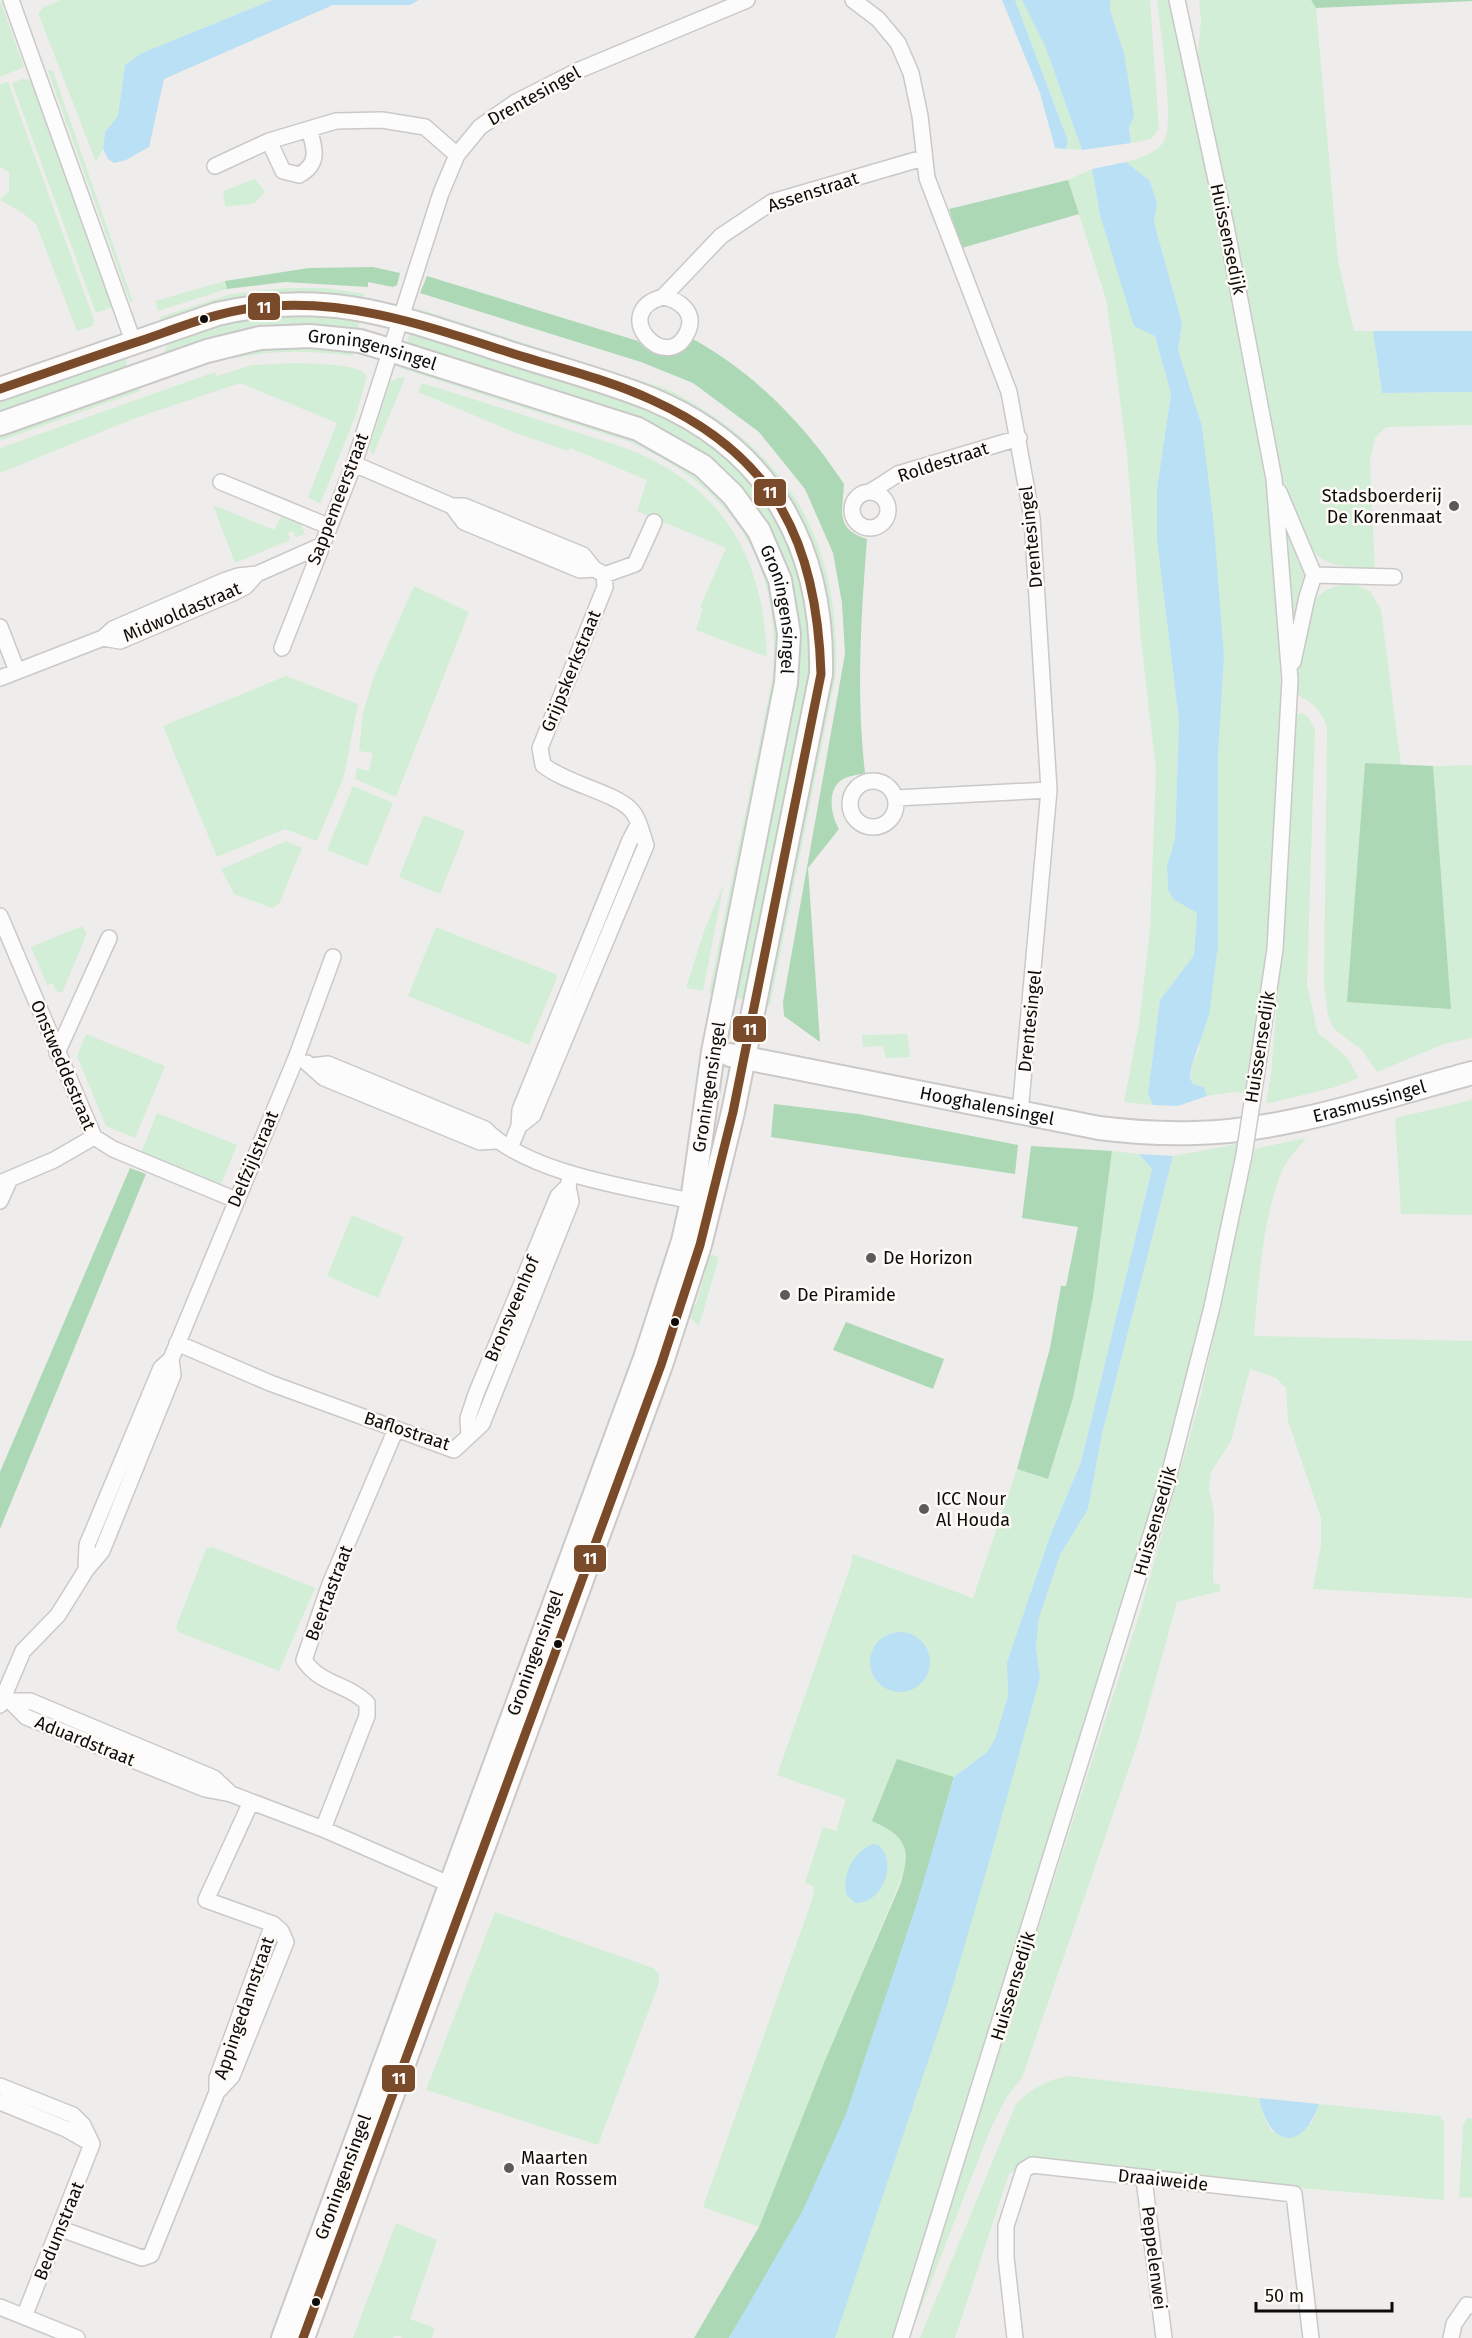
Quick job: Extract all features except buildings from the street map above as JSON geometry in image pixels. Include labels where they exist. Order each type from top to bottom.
[{"type":"street","name":"Drentesingel","points":[[401,318],[441,193],[457,155],[480,127],[516,102],[587,67],[747,0]]},
{"type":"street","name":"Drentesingel","points":[[853,0],[878,19],[898,43],[911,73],[920,116],[927,178],[1009,392],[1032,518],[1049,790],[1020,1113]]},
{"type":"street","name":"Huissensedijk","points":[[1177,0],[1226,226],[1274,479],[1290,680]]},
{"type":"street","points":[[14,1],[144,373]]},
{"type":"street","points":[[215,166],[269,141],[336,121],[382,120],[425,127],[457,155]]},
{"type":"street","points":[[269,141],[283,171],[300,175],[312,165],[316,155],[309,129]]},
{"type":"street","name":"Assenstraat","points":[[663,297],[721,236],[772,202],[923,158]]},
{"type":"street","name":"Groningensingel","points":[[1,384],[217,314],[283,302],[332,304],[401,318],[652,399],[694,422],[734,451],[765,483],[784,510],[800,542],[815,585],[822,632],[820,674],[743,1058],[701,1203],[661,1365],[283,2338]]},
{"type":"street","name":"Sappemeerstraat","points":[[282,648],[354,464],[401,318]]},
{"type":"street","name":"Groningensingel","points":[[0,424],[207,351],[260,339],[310,336],[360,341],[638,429],[703,466],[733,495],[759,531],[780,580],[789,634],[786,683],[714,1052],[701,1203]]},
{"type":"street","name":"Roldestraat","points":[[870,492],[898,474],[1019,438]]},
{"type":"street","points":[[354,464],[452,506],[464,506],[583,555],[599,572],[635,564],[654,522]]},
{"type":"street","name":"Huissensedijk","points":[[902,2338],[1166,1488],[1212,1307],[1244,1155],[1275,949],[1290,680],[1306,597],[1314,575],[1274,479]]},
{"type":"street","points":[[221,482],[328,526]]},
{"type":"street","name":"Midwoldastraat","points":[[0,678],[103,638],[113,629],[226,580],[257,574],[320,546]]},
{"type":"street","name":"Grijpskerkstraat","points":[[510,1148],[519,1126],[533,1115],[646,845],[633,812],[624,804],[558,777],[543,765],[540,748],[605,587],[599,572]]},
{"type":"street","points":[[1314,575],[1394,578]]},
{"type":"street","points":[[0,627],[17,671]]},
{"type":"street","points":[[896,798],[1049,790]]},
{"type":"street","name":"Onstweddestraat","points":[[0,916],[94,1137],[113,1149],[236,1200]]},
{"type":"street","points":[[57,1053],[109,938]]},
{"type":"street","name":"Delfzijlstraat","points":[[4,1702],[23,1651],[58,1615],[86,1570],[87,1545],[160,1368],[171,1359],[296,1058],[333,957]]},
{"type":"street","name":"Hooghalensingel","points":[[714,1052],[1099,1128],[1147,1133],[1197,1134],[1264,1126]]},
{"type":"street","points":[[296,1058],[312,1066],[324,1078],[334,1083],[480,1142],[496,1141],[570,1180],[701,1203]]},
{"type":"street","name":"Erasmussingel","points":[[1264,1126],[1472,1073]]},
{"type":"street","points":[[0,1201],[4,1182],[73,1150],[94,1137]]},
{"type":"street","name":"Bronsveenhof","points":[[469,1436],[468,1418],[476,1394],[558,1196],[570,1180]]},
{"type":"street","name":"Baflostraat","points":[[177,1343],[270,1383],[454,1450],[469,1436]]},
{"type":"street","name":"Beertastraat","points":[[323,1829],[367,1716],[367,1703],[355,1691],[312,1673],[304,1660],[330,1584],[396,1429]]},
{"type":"street","name":"Aduardstraat","points":[[4,1702],[26,1717],[205,1789],[231,1794],[323,1829],[459,1888]]},
{"type":"street","name":"Appingedamstraat","points":[[61,2229],[142,2258],[151,2256],[218,2092],[232,2076],[286,1942],[281,1931],[273,1924],[206,1900],[251,1802]]},
{"type":"street","name":"Groningensingel","points":[[303,2338],[459,1888]]},
{"type":"street","points":[[0,2086],[73,2115],[83,2125],[92,2144]]},
{"type":"street","points":[[0,2102],[66,2128],[92,2144]]},
{"type":"street","name":"Bedumstraat","points":[[24,2317],[61,2229],[92,2144]]},
{"type":"street","name":"Draaiweide","points":[[1015,2338],[1006,2257],[1006,2226],[1024,2170],[1032,2165],[1294,2194],[1311,2338]]},
{"type":"street","name":"Peppelenwei","points":[[1144,2179],[1164,2338]]},
{"type":"street","points":[[1451,2338],[1454,2324],[1467,2305],[1472,2306]]},
{"type":"street","points":[[0,2307],[77,2338]]},
{"type":"green space","points":[[0,0],[24,67],[0,77]]},
{"type":"green space","points":[[60,0],[272,0],[142,53],[125,65],[118,116],[105,132],[103,149],[96,162],[38,13],[44,7]]},
{"type":"green space","points":[[1015,0],[1022,0],[1045,46],[1082,150],[1066,149],[1068,141]]},
{"type":"green space","points":[[1110,0],[1150,0],[1159,129],[1151,139],[1131,143],[1124,53],[1110,10]]},
{"type":"green space","points":[[1157,0],[1170,0],[1243,316],[1275,546],[1282,715],[1272,935],[1245,1093],[1233,1092],[1207,1096],[1204,1087],[1193,1084],[1191,1075],[1199,1050],[1224,657],[1202,426],[1178,350],[1182,323],[1154,222],[1157,204],[1150,181],[1126,162],[1148,155],[1165,139],[1168,113],[1167,93]]},
{"type":"green space","points":[[1199,0],[1311,0],[1316,8],[1338,261],[1354,331],[1373,331],[1382,393],[1472,392],[1472,425],[1386,427],[1375,438],[1370,460],[1375,572],[1330,563],[1313,551],[1301,532],[1284,491],[1198,54],[1201,22]]},
{"type":"green space","points":[[1311,0],[1472,0],[1472,1],[1316,8]]},
{"type":"green space","points":[[48,71],[53,71],[133,302],[130,302]]},
{"type":"green space","points":[[22,79],[33,80],[113,307],[96,313],[12,83]]},
{"type":"green space","points":[[8,82],[94,320],[92,326],[77,331],[36,224],[20,211],[0,200],[9,191],[9,172],[0,167],[0,84]]},
{"type":"green space","points":[[1092,169],[1100,215],[1155,336],[1171,394],[1157,488],[1157,540],[1179,721],[1175,839],[1167,866],[1167,878],[1168,890],[1173,899],[1197,912],[1194,955],[1160,1000],[1148,1094],[1153,1105],[1124,1102],[1139,1024],[1150,930],[1156,770],[1141,640],[1127,453],[1106,299],[1068,180]]},
{"type":"green space","points":[[255,179],[265,192],[255,203],[225,207],[223,191]]},
{"type":"green space","points":[[1068,180],[1079,214],[962,248],[949,209]]},
{"type":"green space","points":[[373,267],[400,273],[397,285],[393,287],[368,282],[368,287],[285,282],[227,289],[225,281],[309,268]]},
{"type":"green space","points":[[427,276],[638,341],[651,352],[658,354],[672,353],[691,338],[736,367],[777,402],[812,441],[844,484],[842,510],[845,524],[856,535],[867,539],[860,685],[865,773],[844,779],[835,788],[832,806],[834,819],[839,829],[808,868],[820,1042],[784,1016],[783,1002],[845,654],[842,603],[833,553],[805,489],[759,432],[693,383],[641,362],[420,293]]},
{"type":"green space","points":[[225,281],[227,289],[158,311],[155,301]]},
{"type":"green space","points":[[286,288],[326,288],[365,294],[362,304],[163,326],[160,317],[231,294]]},
{"type":"green space","points":[[419,309],[667,389],[709,413],[745,440],[775,470],[798,503],[816,540],[828,581],[835,625],[836,674],[770,1005],[763,1004],[814,738],[821,586],[721,431],[420,317]]},
{"type":"green space","points":[[269,311],[360,317],[357,334],[167,358],[164,352],[168,344],[166,336]]},
{"type":"green space","points":[[414,332],[648,404],[726,451],[790,532],[816,645],[750,1001],[729,997],[790,600],[706,461],[410,348],[407,338]]},
{"type":"green space","points":[[278,343],[354,348],[353,356],[293,352],[232,359],[229,351]]},
{"type":"green space","points":[[127,353],[126,369],[0,420],[0,395]]},
{"type":"green space","points":[[297,363],[346,366],[363,372],[367,376],[357,412],[321,502],[318,503],[308,497],[337,423],[240,383],[133,419],[0,473],[0,448],[215,372],[217,376],[252,365]]},
{"type":"green space","points":[[406,363],[631,433],[715,485],[764,553],[783,654],[718,995],[709,993],[773,675],[773,634],[769,597],[758,563],[743,533],[723,506],[697,482],[666,461],[630,442],[400,368]]},
{"type":"green space","points":[[400,377],[405,378],[373,455],[369,448],[390,382]]},
{"type":"green space","points":[[137,382],[140,391],[0,441],[0,431]]},
{"type":"green space","points":[[422,383],[627,449],[649,458],[686,481],[708,500],[741,545],[760,598],[767,657],[696,630],[703,608],[700,607],[726,548],[637,511],[647,480],[570,448],[568,451],[516,433],[418,392]]},
{"type":"green space","points":[[213,505],[274,530],[281,516],[301,524],[305,534],[296,537],[293,531],[288,533],[290,540],[235,563]]},
{"type":"green space","points":[[1287,523],[1308,578],[1294,642]]},
{"type":"green space","points":[[1353,584],[1370,591],[1381,610],[1401,765],[1365,763],[1451,1008],[1433,766],[1472,765],[1472,1038],[1444,1044],[1377,1072],[1362,1050],[1335,1030],[1328,1016],[1324,983],[1327,727],[1315,707],[1295,694],[1301,644],[1311,605],[1328,589]]},
{"type":"green space","points":[[414,586],[469,612],[396,797],[355,779],[357,768],[369,771],[373,753],[359,751],[363,713],[374,676]]},
{"type":"green space","points":[[286,676],[358,704],[344,776],[317,841],[285,829],[217,857],[163,726]]},
{"type":"green space","points":[[1302,713],[1308,717],[1315,730],[1307,985],[1318,1033],[1346,1056],[1359,1078],[1332,1088],[1266,1104],[1271,1073],[1290,849],[1295,715]]},
{"type":"green space","points":[[1365,763],[1433,766],[1451,1009],[1347,1002]]},
{"type":"green space","points":[[353,786],[393,803],[367,866],[327,850]]},
{"type":"green space","points":[[424,815],[465,831],[440,894],[399,877]]},
{"type":"green space","points":[[286,841],[302,848],[279,904],[272,908],[234,894],[221,869]]},
{"type":"green space","points":[[724,883],[703,991],[686,988],[704,931]]},
{"type":"green space","points":[[82,926],[87,933],[62,993],[56,991],[52,983],[47,985],[31,947]]},
{"type":"green space","points":[[436,927],[558,975],[529,1045],[408,996]]},
{"type":"green space","points":[[86,1034],[165,1066],[135,1138],[106,1126],[77,1056]]},
{"type":"green space","points":[[907,1034],[910,1057],[886,1058],[883,1046],[863,1047],[862,1035]]},
{"type":"green space","points":[[1472,1100],[1472,1215],[1401,1214],[1395,1118]]},
{"type":"green space","points":[[774,1104],[859,1114],[1018,1145],[1015,1174],[771,1137]]},
{"type":"green space","points":[[157,1113],[237,1145],[221,1184],[141,1153]]},
{"type":"green space","points":[[1306,1138],[1284,1167],[1271,1205],[1257,1295],[1254,1336],[1472,1341],[1472,1598],[1313,1589],[1321,1545],[1321,1518],[1288,1421],[1286,1388],[1276,1378],[1250,1369],[1231,1441],[1211,1472],[1209,1490],[1214,1512],[1213,1583],[1220,1584],[1220,1591],[1177,1602],[1139,1739],[1022,2078],[1008,2095],[990,2130],[915,2323],[908,2332],[1141,1609],[1200,1400],[1254,1149]]},
{"type":"green space","points":[[1243,1143],[1160,1499],[896,2338],[835,2338],[1040,1678],[1036,1647],[1039,1618],[1060,1555],[1088,1509],[1102,1434],[1173,1156]]},
{"type":"green space","points":[[1031,1146],[1112,1151],[1093,1297],[1073,1398],[1048,1479],[1017,1469],[1050,1348],[1061,1286],[1066,1286],[1078,1227],[1022,1218]]},
{"type":"green space","points":[[1112,1151],[1139,1154],[1152,1169],[1081,1462],[1050,1536],[1007,1662],[1008,1696],[995,1739],[987,1752],[954,1777],[897,1760],[895,1832],[904,1844],[906,1866],[759,2227],[703,2207],[812,1900],[814,1887],[805,1883],[823,1827],[836,1831],[846,1799],[777,1775],[853,1554],[973,1598],[1017,1469],[1048,1479],[1073,1398],[1093,1297]],"holes":[[[895,1632],[911,1634],[924,1644],[872,1671],[871,1658],[875,1647],[883,1638]]]},
{"type":"green space","points":[[130,1168],[146,1174],[0,1529],[0,1472]]},
{"type":"green space","points":[[352,1215],[404,1237],[378,1298],[327,1276]]},
{"type":"green space","points":[[705,1253],[719,1257],[699,1326],[688,1316],[688,1309],[696,1304],[705,1273],[700,1264]]},
{"type":"green space","points":[[846,1322],[944,1359],[933,1389],[833,1350]]},
{"type":"green space","points":[[212,1547],[315,1588],[279,1671],[178,1632],[176,1627],[206,1549]]},
{"type":"green space","points":[[897,1759],[954,1777],[911,1927],[879,2027],[822,2172],[766,2277],[729,2338],[694,2338],[759,2227],[824,2063],[900,1885],[905,1862],[903,1845],[892,1832],[872,1821]]},
{"type":"green space","points":[[495,1912],[653,1968],[659,1974],[659,1983],[598,2145],[426,2090]]},
{"type":"green space","points":[[1069,2076],[1259,2098],[1263,2115],[1271,2131],[1312,2123],[1319,2104],[1440,2116],[1444,2122],[1444,2200],[1024,2165],[1009,2174],[955,2338],[920,2338],[1016,2104],[1040,2086]]},
{"type":"green space","points":[[1467,2118],[1472,2118],[1472,2198],[1459,2197],[1463,2126]]},
{"type":"green space","points":[[396,2223],[437,2240],[410,2319],[435,2328],[432,2338],[403,2338],[395,2335],[393,2338],[353,2338]]},
{"type":"water","points":[[272,0],[419,0],[410,5],[333,5],[164,79],[149,147],[126,160],[114,163],[108,159],[103,149],[105,132],[118,116],[125,65],[142,53]]},
{"type":"water","points":[[1002,0],[1015,0],[1068,141],[1066,149],[1055,148],[1040,93]]},
{"type":"water","points":[[1022,0],[1110,0],[1110,10],[1124,53],[1134,116],[1129,127],[1131,143],[1082,150],[1045,46]]},
{"type":"water","points":[[1126,162],[1150,181],[1157,204],[1154,222],[1182,323],[1178,350],[1202,426],[1214,527],[1224,657],[1218,754],[1218,945],[1209,1015],[1191,1068],[1190,1078],[1193,1084],[1204,1087],[1207,1096],[1178,1106],[1153,1105],[1148,1094],[1160,1000],[1194,955],[1197,913],[1173,899],[1168,890],[1167,866],[1175,839],[1179,721],[1157,540],[1157,488],[1171,394],[1155,336],[1134,326],[1100,215],[1092,169]]},
{"type":"water","points":[[1373,331],[1472,331],[1472,392],[1382,393]]},
{"type":"water","points":[[1139,1154],[1173,1156],[1102,1434],[1088,1509],[1060,1555],[1039,1618],[1036,1647],[1040,1678],[991,1855],[948,2002],[835,2338],[729,2338],[803,2210],[846,2114],[917,1903],[954,1777],[987,1752],[995,1739],[1008,1696],[1007,1662],[1050,1536],[1081,1462],[1152,1169]]},
{"type":"water","points":[[900,1632],[917,1637],[925,1645],[930,1662],[925,1679],[917,1687],[900,1692],[883,1687],[875,1679],[870,1662],[875,1645],[883,1637]]},
{"type":"water","points":[[873,1844],[878,1845],[884,1852],[887,1862],[885,1881],[873,1897],[865,1902],[855,1903],[846,1894],[848,1871],[860,1852]]},
{"type":"water","points":[[1259,2098],[1319,2104],[1304,2131],[1295,2137],[1286,2138],[1270,2126]]},
{"type":"transit line","name":"11","points":[[0,389],[202,320],[245,309],[292,305],[323,306],[415,323],[634,392],[695,422],[730,448],[759,477],[782,509],[798,545],[810,584],[818,627],[821,674],[733,1112],[700,1245],[661,1365],[303,2338]]},
{"type":"place","name":"Stadsboerderij De Korenmaat","points":[[1454,506]]},
{"type":"place","name":"De Horizon","points":[[871,1258]]},
{"type":"place","name":"De Piramide","points":[[785,1295]]},
{"type":"place","name":"ICC Nour Al Houda","points":[[924,1509]]},
{"type":"place","name":"Maarten van Rossem","points":[[509,2168]]}]
